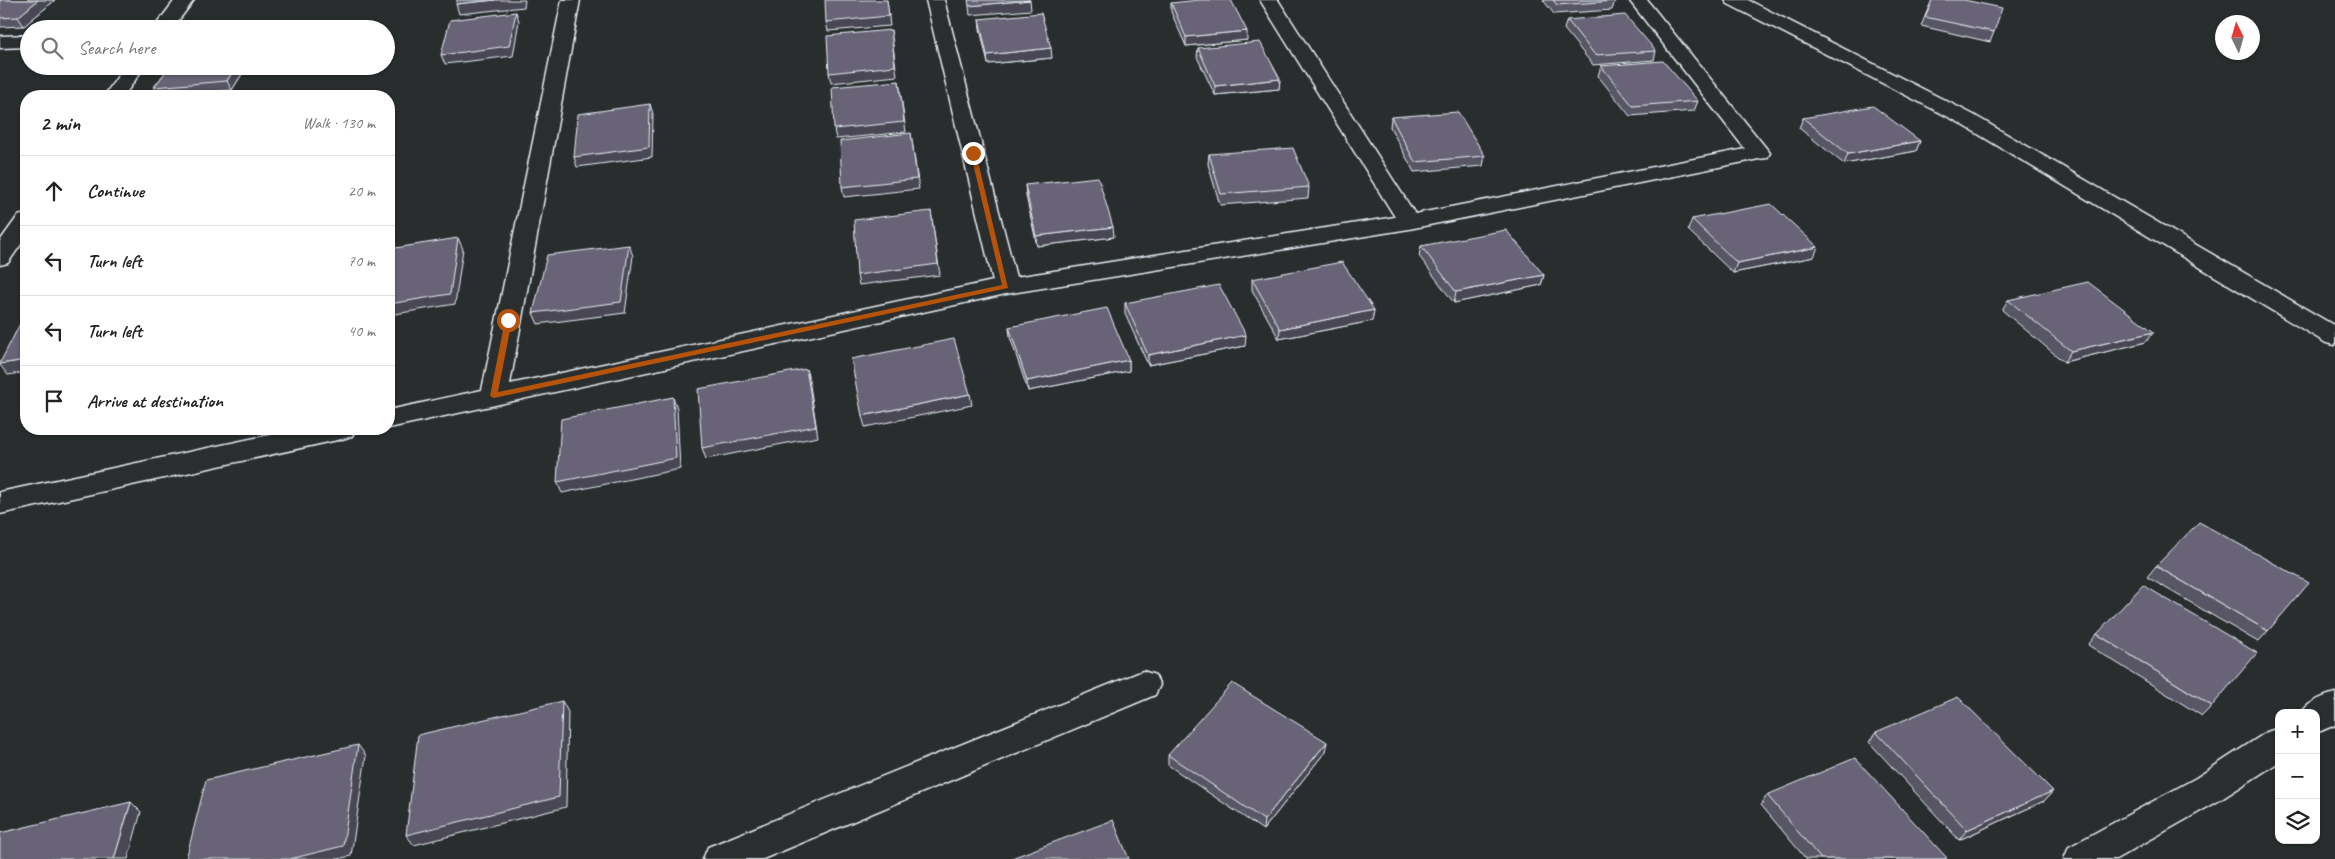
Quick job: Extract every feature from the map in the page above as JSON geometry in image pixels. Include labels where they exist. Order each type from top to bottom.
[{"type":"street","points":[[169,20],[185,0]]},
{"type":"street","points":[[494,396],[571,0]]},
{"type":"street","points":[[935,0],[1006,286]]},
{"type":"street","points":[[1269,0],[1408,222]]},
{"type":"street","points":[[395,417],[1006,286],[1408,222],[1759,153],[1638,0]]},
{"type":"street","points":[[1734,0],[1965,118],[2335,337]]},
{"type":"street","points":[[0,42],[20,41]]},
{"type":"street","points":[[118,90],[129,75]]},
{"type":"street","points":[[0,258],[20,230]]},
{"type":"street","points":[[0,503],[314,435]]},
{"type":"street","points":[[721,859],[1143,685]]},
{"type":"street","points":[[2320,716],[2335,707]]},
{"type":"street","points":[[2082,859],[2208,789],[2275,747]]},
{"type":"building","points":[[0,0],[38,0],[18,17],[0,18]]},
{"type":"building","points":[[457,0],[495,0],[456,4]]},
{"type":"building","points":[[825,0],[887,0],[889,16],[826,22]]},
{"type":"building","points":[[968,0],[1030,0],[969,6]]},
{"type":"building","points":[[1199,0],[1231,0],[1247,31],[1186,37],[1171,3]]},
{"type":"building","points":[[1553,0],[1614,0],[1615,1],[1557,5]]},
{"type":"building","points":[[1932,0],[1964,0],[2002,8],[1994,32],[1925,17]]},
{"type":"building","points":[[516,12],[509,46],[441,55],[450,20]]},
{"type":"building","points":[[1041,13],[1051,48],[987,55],[979,19]]},
{"type":"building","points":[[1625,15],[1656,51],[1595,55],[1567,20]]},
{"type":"building","points":[[891,30],[895,66],[829,73],[827,36]]},
{"type":"building","points":[[1260,42],[1280,79],[1215,86],[1198,48]]},
{"type":"building","points":[[1663,61],[1698,101],[1633,106],[1601,66]]},
{"type":"building","points":[[163,75],[231,75],[227,81],[154,87]]},
{"type":"building","points":[[899,81],[904,122],[834,129],[832,87]]},
{"type":"building","points":[[650,104],[649,147],[574,157],[578,114]]},
{"type":"building","points":[[1873,106],[1920,141],[1848,154],[1803,118]]},
{"type":"building","points":[[1458,112],[1485,156],[1415,162],[1391,117]]},
{"type":"building","points":[[911,133],[917,179],[842,187],[840,141]]},
{"type":"building","points":[[1293,148],[1309,187],[1221,194],[1209,154]]},
{"type":"building","points":[[1098,177],[1113,227],[1036,236],[1025,185]]},
{"type":"building","points":[[1771,204],[1818,247],[1737,263],[1692,219]]},
{"type":"building","points":[[931,211],[938,264],[857,275],[854,220]]},
{"type":"building","points":[[1506,230],[1544,275],[1456,292],[1421,246]]},
{"type":"building","points":[[458,238],[450,294],[395,303],[395,248]]},
{"type":"building","points":[[629,245],[621,302],[533,313],[547,255]]},
{"type":"building","points":[[1342,262],[1374,310],[1280,329],[1252,279]]},
{"type":"building","points":[[2088,282],[2154,332],[2071,351],[2008,300]]},
{"type":"building","points":[[1219,285],[1246,335],[1148,355],[1125,303]]},
{"type":"building","points":[[1107,308],[1129,360],[1027,381],[1009,327]]},
{"type":"building","points":[[20,324],[20,361],[0,363]]},
{"type":"building","points":[[954,339],[970,394],[862,416],[851,359]]},
{"type":"building","points":[[806,369],[816,426],[702,448],[698,389]]},
{"type":"building","points":[[673,397],[676,458],[557,482],[561,419]]},
{"type":"building","points":[[2199,522],[2309,583],[2268,631],[2156,566]]},
{"type":"building","points":[[2143,585],[2257,653],[2212,706],[2097,634]]},
{"type":"building","points":[[1232,683],[1327,742],[1264,820],[1168,755]]},
{"type":"building","points":[[1958,697],[2053,791],[1967,830],[1876,732]]},
{"type":"building","points":[[562,701],[559,797],[406,835],[418,735]]},
{"type":"building","points":[[358,745],[343,846],[290,859],[186,859],[206,780]]},
{"type":"building","points":[[1855,758],[1947,858],[1821,859],[1767,795]]},
{"type":"building","points":[[131,802],[114,859],[0,859],[0,833]]},
{"type":"building","points":[[1113,820],[1129,859],[1009,859]]},
{"type":"route","points":[[508,320],[494,396],[1006,286],[973,153]]}]
